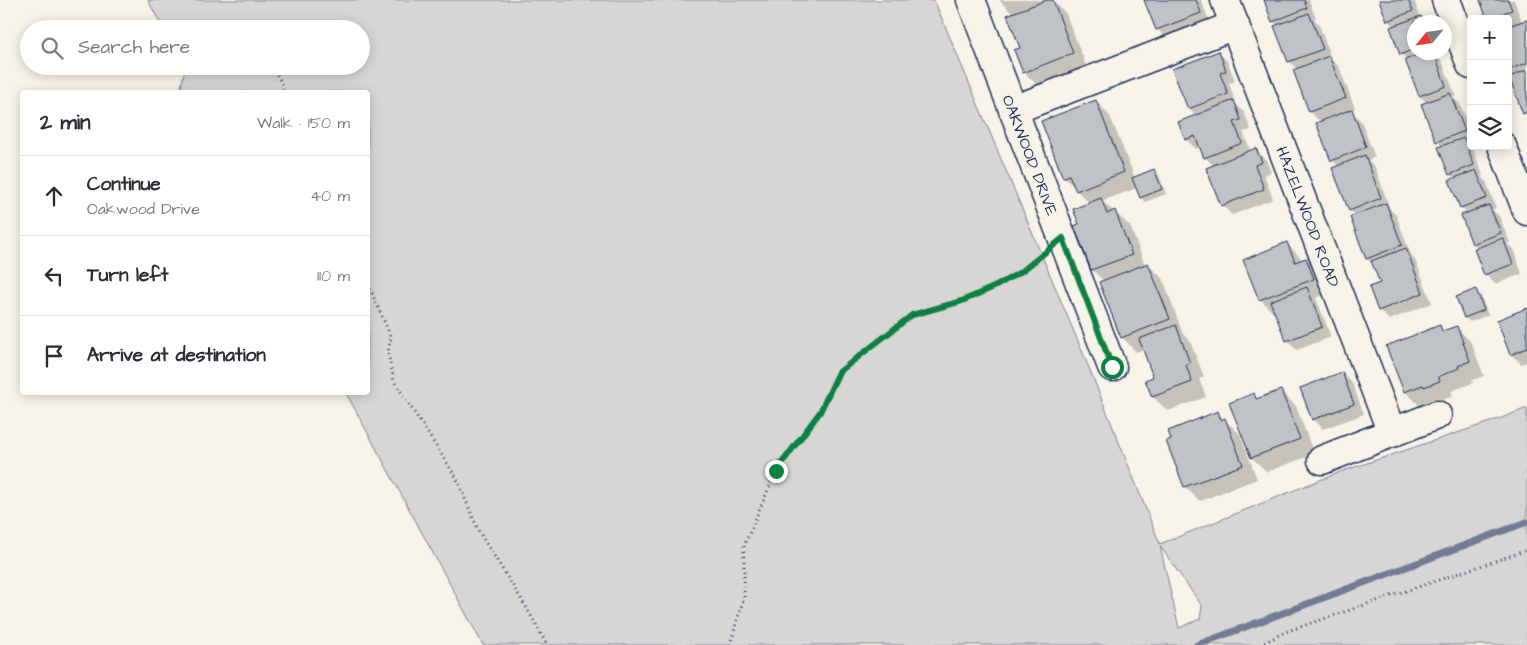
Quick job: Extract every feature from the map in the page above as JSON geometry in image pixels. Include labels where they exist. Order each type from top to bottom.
[{"type":"street","name":"OAKWOOD DRIVE","points":[[971,0],[1112,367]]},
{"type":"street","name":"HAZELWOOD ROAD","points":[[1225,0],[1392,433]]},
{"type":"street","points":[[1446,0],[1469,60]]},
{"type":"street","points":[[1013,110],[1235,25]]},
{"type":"street","points":[[1504,150],[1527,211]]},
{"type":"street","points":[[1322,460],[1437,415]]},
{"type":"path","points":[[277,75],[283,90]]},
{"type":"path","points":[[730,645],[744,597],[744,546],[776,471],[820,412],[839,372],[912,315],[962,301],[996,286],[1022,271],[1063,238]]},
{"type":"path","points":[[370,289],[391,337],[388,353],[394,381],[456,477],[479,532],[528,610],[547,645]]},
{"type":"path","points":[[1260,645],[1285,632],[1527,550]]},
{"type":"shaded area","points":[[148,0],[934,0],[1085,358],[1160,544],[1340,472],[1527,408],[1527,645],[483,645],[347,395],[370,395],[370,90],[180,90],[184,75],[370,75],[370,20],[158,20]],"holes":[[[1160,546],[1202,606],[1200,619],[1179,628]]]},
{"type":"building","points":[[1047,0],[1053,0],[1073,53],[1023,73],[1014,50],[1020,48],[1007,15]]},
{"type":"building","points":[[1144,0],[1196,0],[1201,13],[1156,30]]},
{"type":"building","points":[[1264,0],[1304,0],[1307,8],[1272,22]]},
{"type":"building","points":[[1379,0],[1408,0],[1413,11],[1387,21]]},
{"type":"building","points":[[1480,0],[1508,0],[1512,10],[1498,15],[1486,15]]},
{"type":"building","points":[[1309,13],[1323,49],[1288,62],[1274,26]]},
{"type":"building","points":[[1526,20],[1527,23],[1527,63],[1512,69],[1512,60],[1512,25]]},
{"type":"building","points":[[1407,21],[1407,52],[1400,55],[1390,27]]},
{"type":"building","points":[[1219,51],[1226,71],[1220,73],[1228,94],[1188,109],[1172,69]]},
{"type":"building","points":[[1329,56],[1346,98],[1309,112],[1293,70]]},
{"type":"building","points":[[1405,60],[1437,60],[1446,86],[1419,96]]},
{"type":"building","points":[[1527,70],[1527,112],[1523,114],[1512,85],[1512,76]]},
{"type":"building","points":[[1450,93],[1465,131],[1436,142],[1421,104]]},
{"type":"building","points":[[1096,100],[1124,172],[1076,191],[1069,175],[1063,178],[1041,121]]},
{"type":"building","points":[[1234,100],[1241,120],[1234,122],[1242,143],[1204,158],[1195,136],[1185,140],[1178,122]]},
{"type":"building","points":[[1352,109],[1366,147],[1331,161],[1316,123]]},
{"type":"building","points":[[1464,138],[1474,165],[1449,175],[1438,147]]},
{"type":"building","points":[[1256,148],[1262,162],[1255,165],[1264,189],[1221,206],[1206,168]]},
{"type":"building","points":[[1365,155],[1381,198],[1349,211],[1332,168]]},
{"type":"building","points":[[1154,169],[1162,189],[1140,198],[1132,178]]},
{"type":"building","points":[[1476,170],[1487,198],[1460,208],[1449,180]]},
{"type":"building","points":[[1101,198],[1107,214],[1115,210],[1132,255],[1091,270],[1074,226],[1079,224],[1073,209]]},
{"type":"building","points":[[1386,203],[1402,245],[1366,259],[1350,217]]},
{"type":"building","points":[[1489,205],[1501,233],[1472,244],[1461,215]]},
{"type":"building","points":[[1503,238],[1513,264],[1484,275],[1474,249]]},
{"type":"building","points":[[1287,242],[1295,262],[1306,258],[1314,279],[1259,300],[1243,260]]},
{"type":"building","points":[[1406,248],[1423,293],[1378,311],[1369,287],[1380,283],[1371,261]]},
{"type":"building","points":[[1148,263],[1170,319],[1121,338],[1099,282]]},
{"type":"building","points":[[1307,287],[1322,327],[1286,341],[1270,301]]},
{"type":"building","points":[[1476,289],[1484,310],[1464,318],[1456,297]]},
{"type":"building","points":[[1527,308],[1527,348],[1510,355],[1497,320]]},
{"type":"building","points":[[1176,325],[1190,363],[1186,365],[1192,382],[1152,397],[1145,380],[1153,377],[1139,339]]},
{"type":"building","points":[[1440,325],[1442,331],[1457,326],[1470,361],[1438,377],[1440,381],[1404,392],[1386,346]]},
{"type":"building","points":[[1342,372],[1354,404],[1312,420],[1300,388]]},
{"type":"building","points":[[1281,390],[1300,439],[1251,458],[1229,403],[1254,393],[1256,399]]},
{"type":"building","points":[[1218,411],[1221,420],[1225,418],[1243,465],[1184,487],[1166,441],[1171,439],[1168,431]]},
{"type":"waterway","points":[[1197,645],[1527,522]]},
{"type":"route","points":[[776,471],[820,412],[839,372],[912,315],[962,301],[996,286],[1022,271],[1063,238],[1112,367]]}]
